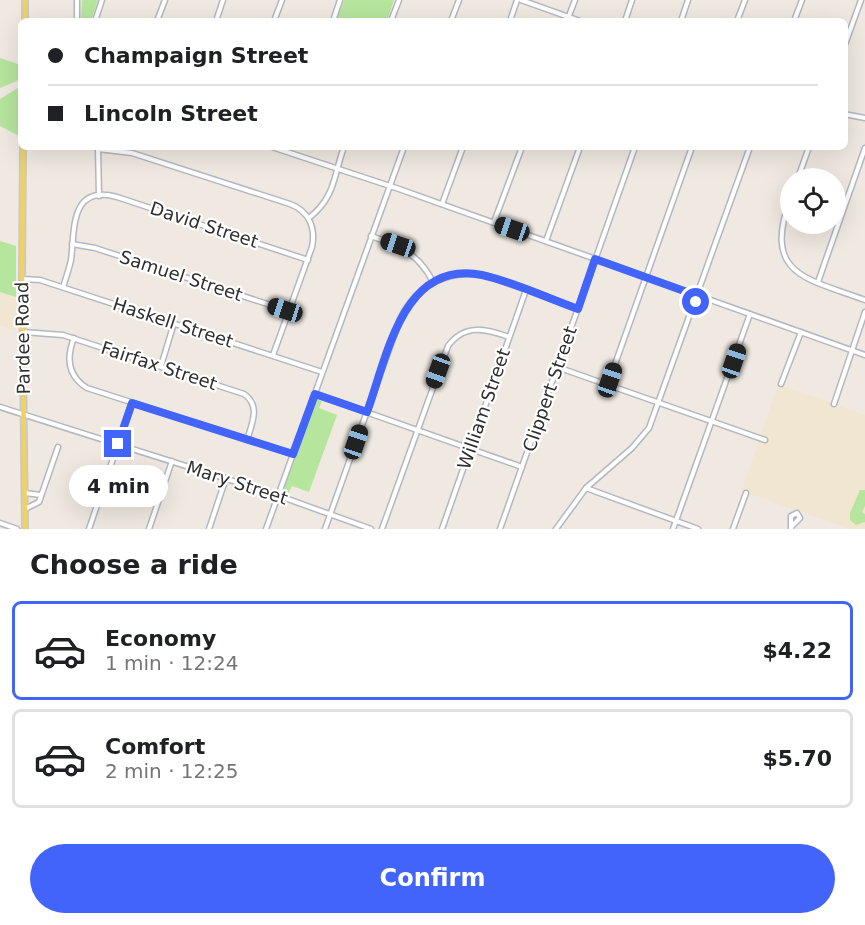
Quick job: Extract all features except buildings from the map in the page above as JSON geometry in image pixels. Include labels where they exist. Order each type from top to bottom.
[{"type":"main road","points":[[25,0],[25,18]]},
{"type":"main road","name":"Pardee Road","points":[[23,150],[25,529]]},
{"type":"street","points":[[77,0],[77,18]]},
{"type":"street","points":[[96,18],[102,0]]},
{"type":"street","points":[[158,18],[165,0]]},
{"type":"street","points":[[217,18],[223,0]]},
{"type":"street","points":[[275,18],[282,0]]},
{"type":"street","points":[[334,18],[340,0]]},
{"type":"street","points":[[392,18],[399,0]]},
{"type":"street","points":[[452,18],[459,0]]},
{"type":"street","points":[[511,18],[519,0],[565,18]]},
{"type":"street","points":[[568,18],[575,0]]},
{"type":"street","points":[[626,18],[632,0]]},
{"type":"street","points":[[682,18],[688,0]]},
{"type":"street","points":[[738,18],[745,0]]},
{"type":"street","points":[[795,18],[802,0]]},
{"type":"street","points":[[848,37],[862,1]]},
{"type":"street","points":[[848,115],[865,118]]},
{"type":"street","points":[[818,282],[865,148]]},
{"type":"street","points":[[63,287],[72,244],[74,216],[85,202],[99,196],[98,150]]},
{"type":"street","points":[[117,150],[159,161],[294,206],[309,218],[314,239],[273,355]]},
{"type":"street","points":[[288,150],[865,355]]},
{"type":"street","points":[[309,218],[326,202],[343,150]]},
{"type":"street","points":[[266,529],[403,150]]},
{"type":"street","points":[[442,204],[462,150]]},
{"type":"street","points":[[494,223],[521,150]]},
{"type":"street","points":[[546,241],[579,150]]},
{"type":"street","name":"Clippert Street","points":[[500,529],[634,150]]},
{"type":"street","points":[[608,384],[691,150]]},
{"type":"street","points":[[556,529],[586,488],[642,437],[660,403],[749,150]]},
{"type":"street","points":[[802,168],[808,150]]},
{"type":"street","name":"David Street","points":[[99,196],[117,197],[308,260]]},
{"type":"street","points":[[781,234],[783,251],[797,272],[865,300]]},
{"type":"street","points":[[371,236],[398,245],[416,256],[433,282]]},
{"type":"street","name":"Samuel Street","points":[[72,244],[95,248],[289,311]]},
{"type":"street","points":[[325,529],[404,312],[419,292],[433,282],[452,275],[472,274],[578,309]]},
{"type":"street","name":"Haskell Street","points":[[22,279],[40,280],[63,287],[322,372]]},
{"type":"street","name":"William Street","points":[[442,529],[526,290]]},
{"type":"street","points":[[834,404],[865,312]]},
{"type":"street","points":[[673,529],[750,314]]},
{"type":"street","points":[[160,366],[174,323]]},
{"type":"street","points":[[382,529],[445,353],[453,340],[464,332],[477,329],[509,337]]},
{"type":"street","name":"Fairfax Street","points":[[23,332],[51,333],[74,339],[247,396],[255,411],[246,440]]},
{"type":"street","points":[[781,384],[801,332]]},
{"type":"street","points":[[74,339],[69,360],[77,381],[90,389],[293,454]]},
{"type":"street","points":[[557,367],[765,440]]},
{"type":"street","points":[[315,394],[522,466]]},
{"type":"street","points":[[89,529],[132,403]]},
{"type":"street","name":"Mary Street","points":[[0,407],[278,495],[371,529]]},
{"type":"street","points":[[25,509],[38,504],[58,447]]},
{"type":"street","points":[[149,529],[172,461]]},
{"type":"street","points":[[209,529],[226,478]]},
{"type":"street","points":[[586,488],[698,529]]},
{"type":"street","points":[[25,493],[42,494]]},
{"type":"street","points":[[733,529],[746,493]]},
{"type":"street","points":[[0,524],[17,529]]},
{"type":"shaded area","points":[[0,289],[16,294],[16,331],[0,326]]},
{"type":"shaded area","points":[[778,384],[865,415],[865,529],[850,529],[742,491]]},
{"type":"green space","points":[[82,0],[98,0],[92,18],[81,18]]},
{"type":"green space","points":[[344,0],[394,0],[388,18],[337,18]]},
{"type":"green space","points":[[0,58],[18,64],[18,80],[0,88]]},
{"type":"green space","points":[[18,88],[18,135],[0,126],[0,99]]},
{"type":"green space","points":[[0,241],[16,246],[16,297],[0,292]]},
{"type":"green space","points":[[316,399],[322,401],[319,408],[337,415],[309,492],[292,486],[288,494],[282,492]]},
{"type":"green space","points":[[860,490],[865,490],[865,506],[862,512],[865,514],[865,522],[856,525],[850,520],[850,513]]},
{"type":"route","points":[[118,444],[132,403],[293,454],[315,394],[367,412],[404,312],[419,292],[433,282],[452,275],[488,276],[578,309],[595,259],[698,296],[696,302]]}]
